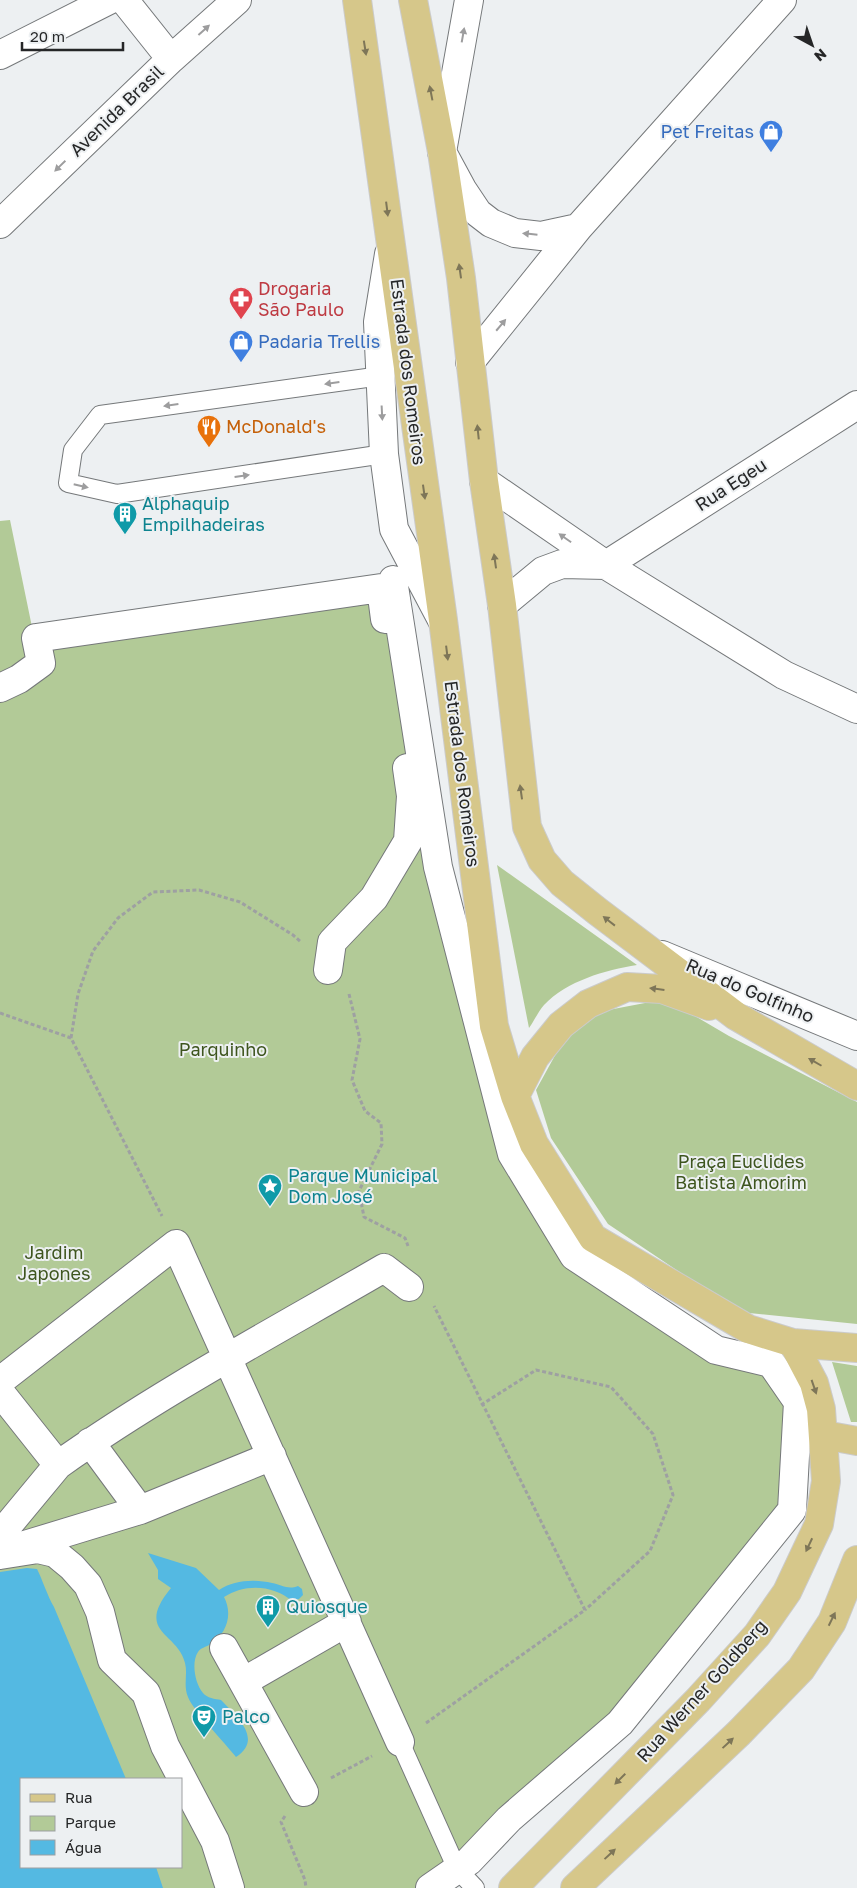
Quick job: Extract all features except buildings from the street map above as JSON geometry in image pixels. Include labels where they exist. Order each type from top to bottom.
[{"type":"main road","name":"Estrada dos Romeiros","points":[[357,0],[442,620],[494,1026],[515,1096],[534,1144],[593,1238],[748,1329],[793,1343],[857,1348]]},
{"type":"main road","points":[[413,0],[442,152],[484,481],[502,605],[527,828],[542,860],[562,883],[736,1016],[857,1086]]},
{"type":"main road","points":[[515,1096],[535,1057],[561,1025],[588,1004],[627,987],[662,989],[736,1016]]},
{"type":"main road","name":"Rua Werner Goldberg","points":[[513,1888],[698,1700],[757,1635],[787,1592],[819,1524],[826,1481],[824,1435],[814,1383],[793,1343]]},
{"type":"main road","points":[[824,1435],[857,1441]]},
{"type":"main road","points":[[575,1888],[739,1733],[801,1668],[832,1622],[857,1560]]},
{"type":"street","points":[[0,55],[109,0]]},
{"type":"street","points":[[124,0],[171,59]]},
{"type":"street","name":"Avenida Brasil","points":[[0,224],[171,59],[237,0]]},
{"type":"street","points":[[469,0],[442,152],[478,213],[491,223],[515,233],[541,236],[578,228]]},
{"type":"street","points":[[470,362],[578,228],[782,0]]},
{"type":"street","points":[[391,243],[378,322],[384,454],[394,529],[442,620]]},
{"type":"street","name":"Rua Egeu","points":[[606,565],[857,405]]},
{"type":"street","points":[[484,481],[606,565],[784,675],[857,709]]},
{"type":"street","points":[[502,605],[543,570],[562,564],[606,565]]},
{"type":"street","points":[[393,580],[427,784],[438,867],[512,1154],[574,1256],[716,1350],[771,1363],[798,1402],[792,1510],[620,1724],[509,1819],[469,1861],[466,1879],[430,1888]]},
{"type":"street","points":[[0,688],[19,679],[41,663],[36,638],[380,588],[411,796],[408,841],[374,898],[332,942],[328,970]]},
{"type":"street","name":"Rua do Golfinho","points":[[643,946],[857,1036]]},
{"type":"street","points":[[0,1381],[176,1244],[400,1742]]},
{"type":"street","points":[[0,1535],[58,1465],[90,1442],[384,1268],[409,1287]]},
{"type":"street","points":[[0,1392],[58,1465]]},
{"type":"street","points":[[90,1442],[140,1510]]},
{"type":"street","points":[[0,1553],[140,1510],[272,1456]]},
{"type":"street","points":[[0,1553],[38,1548],[55,1553],[72,1567],[88,1585],[100,1612],[112,1660],[146,1693],[165,1746],[182,1778]]},
{"type":"street","points":[[244,1682],[347,1622]]},
{"type":"street","points":[[224,1648],[304,1792]]},
{"type":"street","points":[[182,1778],[215,1841],[230,1888]]},
{"type":"lane","points":[[380,376],[100,415],[73,450],[68,483],[116,494],[384,454]]},
{"type":"lane","points":[[400,1742],[466,1879]]},
{"type":"path","points":[[176,1244],[71,1038],[78,994],[93,951],[118,918],[153,892],[199,890],[240,902],[293,935],[349,992],[360,1039],[352,1080],[365,1110],[381,1123],[382,1144],[359,1192],[364,1217],[405,1238],[413,1256],[409,1287],[433,1303],[481,1405],[585,1610]]},
{"type":"path","points":[[0,1013],[71,1038]]},
{"type":"path","points":[[400,1742],[585,1610],[650,1551],[673,1495],[653,1434],[611,1387],[536,1370],[481,1405]]},
{"type":"green space","name":"Parque Municipal Dom José","points":[[10,520],[32,627],[388,574],[435,866],[573,1260],[767,1367],[794,1402],[788,1508],[617,1720],[427,1888],[0,1888],[0,521]]},
{"type":"green space","points":[[497,865],[637,965],[587,978],[564,989],[544,1005],[529,1028]]},
{"type":"green space","name":"Praça Euclides Batista Amorim","points":[[666,999],[729,1036],[857,1102],[857,1324],[739,1312],[608,1224],[551,1138],[536,1090],[569,1030],[603,1011]]},
{"type":"green space","points":[[832,1362],[857,1366],[857,1422],[851,1422]]},
{"type":"water","points":[[148,1553],[196,1568],[219,1590],[238,1582],[251,1581],[288,1587],[298,1586],[302,1589],[303,1595],[299,1599],[292,1601],[277,1592],[259,1588],[241,1589],[224,1597],[228,1610],[225,1629],[217,1640],[200,1649],[196,1656],[194,1667],[200,1689],[207,1696],[221,1700],[240,1720],[248,1735],[248,1743],[244,1750],[236,1757],[202,1718],[188,1697],[186,1667],[181,1653],[157,1623],[157,1614],[161,1603],[171,1588],[158,1579],[158,1570]]},
{"type":"water","points":[[27,1568],[37,1569],[126,1778],[20,1778],[20,1868],[156,1868],[163,1888],[0,1888],[0,1572]]},
{"type":"place","name":"Pet Freitas","points":[[771,153]]},
{"type":"place","name":"Drogaria São Paulo","points":[[241,320]]},
{"type":"place","name":"Padaria Trellis","points":[[241,363]]},
{"type":"place","name":"McDonald's","points":[[209,448]]},
{"type":"place","name":"Alphaquip Empilhadeiras","points":[[125,535]]},
{"type":"place","name":"Parque Municipal Dom José","points":[[270,1207]]},
{"type":"place","name":"Quiosque","points":[[268,1628]]},
{"type":"place","name":"Palco","points":[[204,1738]]},
{"type":"park label","name":"Parquinho","points":[[223,1050]]},
{"type":"park label","name":"Jardim Japones","points":[[54,1263]]}]
